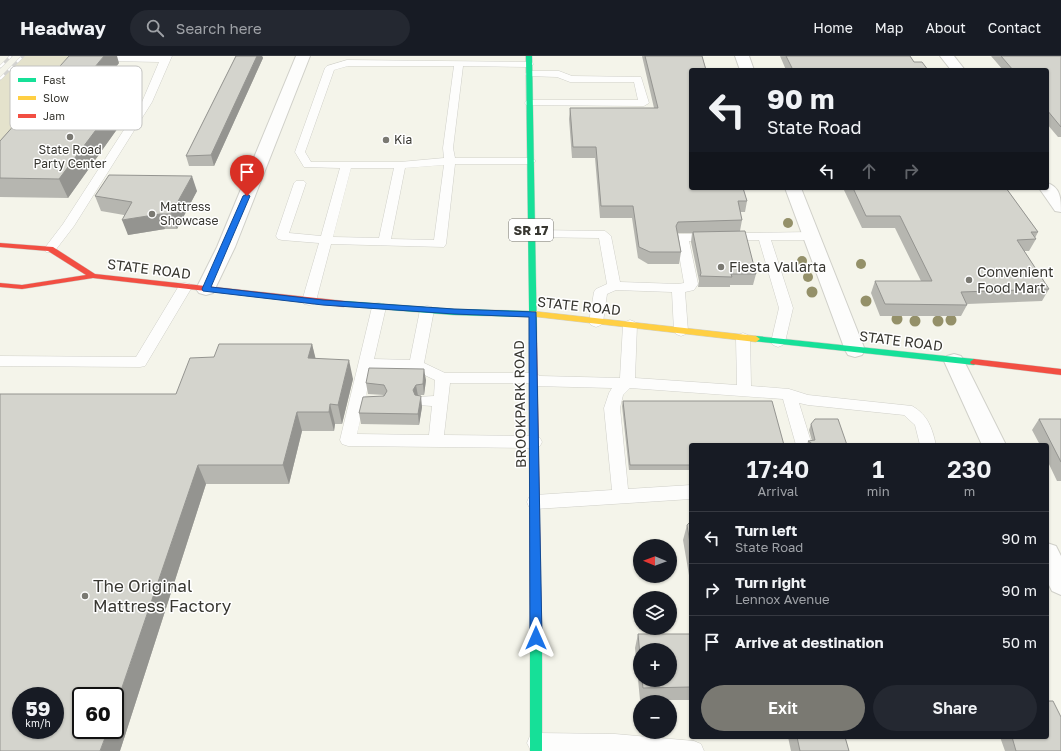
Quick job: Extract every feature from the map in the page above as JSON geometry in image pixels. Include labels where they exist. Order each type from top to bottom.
[{"type":"main road","name":"BROOKPARK ROAD","points":[[529,65],[534,380],[537,747]]},
{"type":"main road","name":"STATE ROAD","points":[[0,245],[50,249],[93,276]]},
{"type":"main road","name":"STATE ROAD","points":[[0,285],[22,287],[93,276],[309,301],[426,310],[533,314],[1061,372]]},
{"type":"street","points":[[206,289],[226,246],[303,56]]},
{"type":"street","points":[[742,56],[746,68]]},
{"type":"street","points":[[947,56],[956,68]]},
{"type":"street","points":[[794,190],[855,350]]},
{"type":"street","points":[[1048,190],[1061,207]]},
{"type":"street","points":[[954,361],[993,443]]},
{"type":"street","points":[[1049,558],[1061,582]]},
{"type":"lane","points":[[113,56],[111,58],[166,58],[147,102],[142,110]]},
{"type":"lane","points":[[530,103],[644,103],[638,79],[570,79],[529,65],[347,63],[330,68],[300,152],[308,165],[400,165],[450,161],[531,161]]},
{"type":"lane","points":[[300,184],[282,236],[326,240],[440,244],[450,161],[448,148],[459,64]]},
{"type":"lane","points":[[50,249],[68,226],[129,130]]},
{"type":"lane","points":[[309,301],[346,165]]},
{"type":"lane","points":[[384,242],[400,165]]},
{"type":"lane","points":[[532,234],[601,234],[605,236],[614,286]]},
{"type":"lane","points":[[764,236],[786,308],[778,342]]},
{"type":"lane","points":[[596,322],[601,292],[614,286],[689,287],[691,284],[682,237],[812,236]]},
{"type":"lane","points":[[0,361],[140,362],[185,287]]},
{"type":"lane","points":[[678,288],[681,331]]},
{"type":"lane","points":[[380,307],[348,440],[534,442]]},
{"type":"lane","points":[[416,365],[426,310]]},
{"type":"lane","points":[[621,497],[612,408],[616,393],[627,384],[630,325]]},
{"type":"lane","points":[[743,338],[744,391]]},
{"type":"lane","points":[[366,364],[416,365],[443,378],[627,384],[789,394],[808,400],[907,410],[918,416],[924,425],[928,443]]},
{"type":"lane","points":[[436,440],[443,378]]},
{"type":"lane","points":[[789,394],[803,443]]},
{"type":"lane","points":[[357,400],[373,400]]},
{"type":"lane","points":[[423,401],[441,401]]},
{"type":"lane","points":[[535,502],[689,492]]},
{"type":"lane","points":[[537,747],[614,744],[694,751]]},
{"type":"shaded area","points":[[23,56],[80,56],[71,66],[13,66]]},
{"type":"shaded area","points":[[10,69],[10,130],[14,130],[0,146],[0,79]]},
{"type":"building","points":[[69,56],[104,56],[96,66],[60,66]]},
{"type":"building","points":[[236,56],[257,56],[211,155],[186,156]]},
{"type":"building","points":[[645,56],[702,56],[705,68],[689,68],[689,190],[744,190],[747,201],[738,201],[742,220],[678,222],[676,226],[681,252],[650,252],[639,247],[633,206],[601,206],[596,147],[573,147],[570,108],[658,108]]},
{"type":"building","points":[[786,56],[910,56],[914,62],[922,62],[926,68],[792,68]]},
{"type":"building","points":[[1001,56],[1061,56],[1061,127],[1049,112],[1049,68],[1011,68]]},
{"type":"building","points":[[10,130],[96,130],[59,179],[0,178],[0,141]]},
{"type":"building","points":[[109,175],[192,176],[171,214],[160,214],[122,220],[132,202],[95,196]]},
{"type":"building","points":[[854,190],[1007,190],[1038,232],[1031,232],[1036,239],[1017,240],[1049,289],[961,292],[967,305],[885,304],[875,281],[932,281],[900,216],[866,216]]},
{"type":"building","points":[[745,231],[756,274],[731,274],[732,277],[700,276],[701,273],[693,232]]},
{"type":"building","name":"The Original Mattress Factory","points":[[219,344],[312,344],[308,358],[349,360],[338,405],[330,404],[329,412],[297,412],[283,465],[198,465],[122,687],[72,687],[72,739],[105,739],[100,751],[0,751],[0,394],[176,394],[190,358],[214,357]]},
{"type":"building","points":[[369,368],[424,369],[423,384],[416,385],[413,390],[415,395],[421,396],[418,414],[359,413],[363,397],[384,396],[387,391],[384,385],[366,383]]},
{"type":"building","points":[[623,401],[772,401],[783,443],[689,443],[689,465],[630,465]]},
{"type":"building","points":[[815,419],[838,419],[846,443],[811,443],[808,441],[815,440],[811,424]]},
{"type":"building","points":[[1039,419],[1061,419],[1061,462]]},
{"type":"building","points":[[689,523],[689,537],[687,525]]},
{"type":"building","points":[[689,634],[689,687],[643,688],[677,687],[677,643],[639,643],[638,635]]},
{"type":"building","points":[[1049,701],[1053,701],[1061,717],[1061,751],[1016,751],[1013,739],[1049,739]]},
{"type":"building","points":[[797,739],[846,739],[849,751],[800,751]]},
{"type":"railway","points":[[0,67],[11,56]]},
{"type":"railway","points":[[13,66],[23,56]]},
{"type":"railway","points":[[0,79],[10,69]]},
{"type":"traffic: fast","points":[[529,56],[533,343]]},
{"type":"traffic: fast","points":[[344,304],[454,312],[532,314]]},
{"type":"traffic: fast","points":[[756,339],[974,362]]},
{"type":"traffic: fast","points":[[536,642],[536,751]]},
{"type":"traffic: slow","points":[[532,314],[756,339]]},
{"type":"traffic: jam","points":[[0,245],[50,249],[93,276]]},
{"type":"traffic: jam","points":[[0,285],[22,287],[93,276],[344,304]]},
{"type":"traffic: jam","points":[[533,343],[536,642]]},
{"type":"traffic: jam","points":[[974,362],[1061,372]]},
{"type":"place","name":"State Road Party Center","points":[[70,137]]},
{"type":"place","name":"Kia","points":[[386,140]]},
{"type":"place","name":"Mattress Showcase","points":[[152,214]]},
{"type":"place","name":"Fiesta Vallarta","points":[[721,267]]},
{"type":"place","name":"Convenient Food Mart","points":[[969,280]]},
{"type":"place","name":"The Original Mattress Factory","points":[[85,596]]},
{"type":"route","points":[[247,196],[206,289],[309,301],[380,307],[454,312],[533,314],[536,638]]}]
